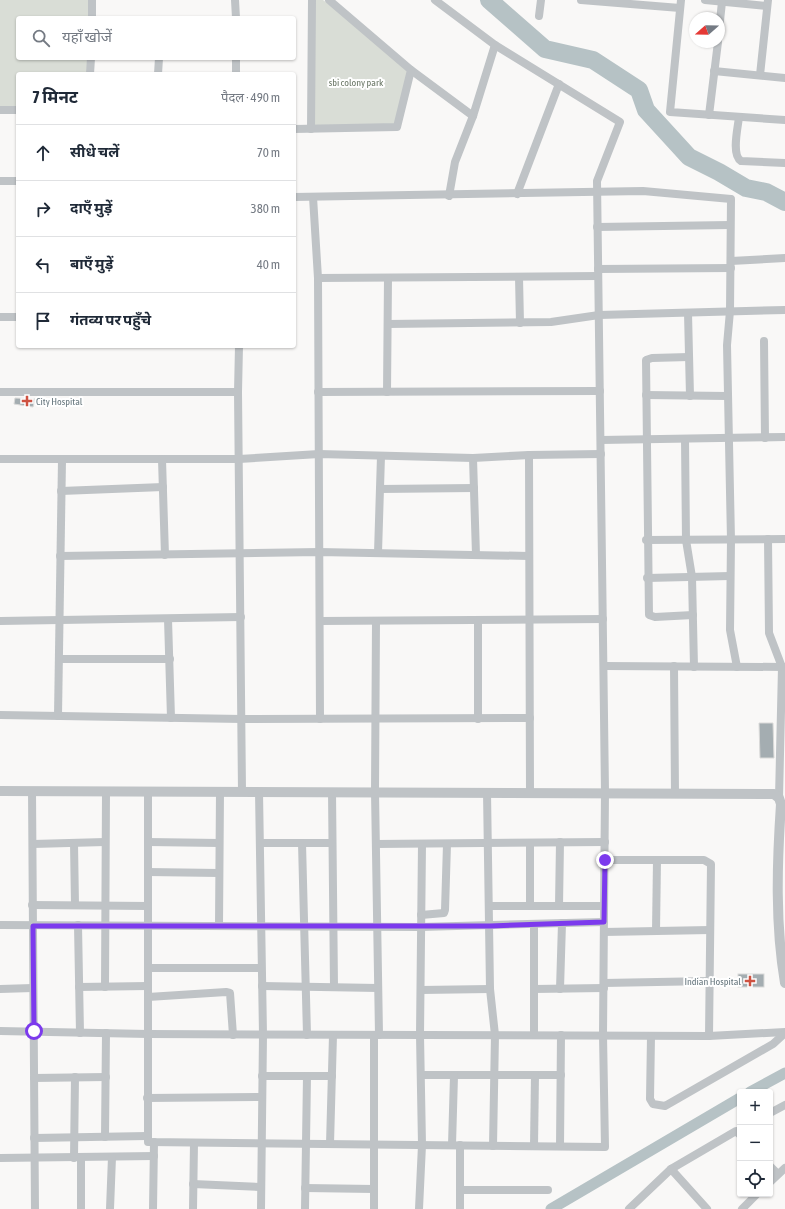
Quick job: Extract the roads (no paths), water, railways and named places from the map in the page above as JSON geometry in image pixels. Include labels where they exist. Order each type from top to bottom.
[{"type":"street","points":[[92,0],[92,16]]},
{"type":"street","points":[[235,0],[236,16]]},
{"type":"street","points":[[311,129],[312,0]]},
{"type":"street","points":[[329,0],[411,70],[473,116]]},
{"type":"street","points":[[148,791],[148,1142],[604,1147],[603,1035],[606,792],[597,181],[620,122],[495,45],[435,0]]},
{"type":"street","points":[[539,16],[541,0]]},
{"type":"street","points":[[581,0],[680,4],[670,112],[785,120]]},
{"type":"street","points":[[705,0],[768,3],[760,75]]},
{"type":"street","points":[[721,12],[722,2]]},
{"type":"street","points":[[449,196],[455,162],[473,116],[495,45]]},
{"type":"street","points":[[710,115],[717,48]]},
{"type":"street","points":[[90,72],[91,60]]},
{"type":"street","points":[[158,60],[158,72]]},
{"type":"street","points":[[236,60],[236,72]]},
{"type":"street","points":[[296,129],[397,127],[411,70]]},
{"type":"street","points":[[714,71],[785,78]]},
{"type":"street","points":[[517,194],[559,84]]},
{"type":"street","points":[[0,110],[16,110]]},
{"type":"street","points":[[739,117],[735,152],[738,159],[741,161],[785,163]]},
{"type":"street","points":[[0,182],[16,181]]},
{"type":"street","points":[[296,197],[449,196],[644,191],[731,199],[730,311],[727,345],[731,540],[730,630],[738,667]]},
{"type":"street","points":[[313,197],[318,278],[320,719]]},
{"type":"street","points":[[597,227],[730,225]]},
{"type":"street","points":[[318,278],[519,277],[731,264],[785,258]]},
{"type":"street","points":[[519,277],[520,323]]},
{"type":"street","points":[[387,392],[388,278]]},
{"type":"street","points":[[388,324],[551,322],[599,315],[785,310]]},
{"type":"street","points":[[688,312],[690,396]]},
{"type":"street","points":[[0,317],[16,317]]},
{"type":"street","points":[[764,341],[765,438]]},
{"type":"street","points":[[240,348],[238,392],[242,792]]},
{"type":"street","points":[[689,357],[652,358],[646,360],[646,540],[648,611],[651,617],[692,615]]},
{"type":"street","points":[[318,392],[600,391]]},
{"type":"street","points":[[0,392],[238,392]]},
{"type":"street","points":[[646,395],[727,396]]},
{"type":"street","points":[[600,440],[785,437]]},
{"type":"street","points":[[685,439],[686,540],[692,577],[694,667]]},
{"type":"street","points":[[0,459],[239,459],[319,454],[473,458],[530,455],[601,454]]},
{"type":"street","points":[[530,455],[530,792]]},
{"type":"street","points":[[378,553],[381,456]]},
{"type":"street","points":[[473,458],[476,555]]},
{"type":"street","points":[[162,459],[165,555]]},
{"type":"street","points":[[58,716],[60,659],[58,620],[62,460]]},
{"type":"street","points":[[61,491],[163,487]]},
{"type":"street","points":[[380,489],[474,488]]},
{"type":"street","points":[[768,539],[769,633],[783,667],[779,798],[781,804],[778,873],[782,891],[781,958],[785,983]]},
{"type":"street","points":[[646,540],[785,539]]},
{"type":"street","points":[[60,556],[319,552],[530,556]]},
{"type":"street","points":[[647,578],[730,576]]},
{"type":"street","points":[[0,621],[240,617]]},
{"type":"street","points":[[168,619],[171,718]]},
{"type":"street","points":[[320,620],[603,619]]},
{"type":"street","points":[[478,620],[478,718]]},
{"type":"street","points":[[374,1209],[378,988],[375,792],[376,621]]},
{"type":"street","points":[[60,659],[170,659]]},
{"type":"street","points":[[604,666],[783,667]]},
{"type":"street","points":[[674,666],[675,793]]},
{"type":"street","points":[[0,715],[242,719],[530,718]]},
{"type":"street","points":[[0,791],[768,793],[779,798]]},
{"type":"street","points":[[32,791],[35,1209]]},
{"type":"street","points":[[105,987],[106,792]]},
{"type":"street","points":[[219,925],[220,792]]},
{"type":"street","points":[[259,792],[263,1035],[261,1209]]},
{"type":"street","points":[[332,792],[334,987]]},
{"type":"street","points":[[487,792],[490,989],[495,1035],[493,1146]]},
{"type":"street","points":[[33,844],[105,842]]},
{"type":"street","points":[[148,842],[219,842]]},
{"type":"street","points":[[559,906],[560,842]]},
{"type":"street","points":[[376,844],[605,842]]},
{"type":"street","points":[[74,843],[74,905]]},
{"type":"street","points":[[260,843],[332,843]]},
{"type":"street","points":[[302,843],[307,1035]]},
{"type":"street","points":[[530,843],[530,906]]},
{"type":"street","points":[[420,1209],[422,1145],[420,1035],[422,844]]},
{"type":"street","points":[[421,915],[444,913],[447,844]]},
{"type":"street","points":[[605,860],[708,861],[711,867],[709,1036]]},
{"type":"street","points":[[656,931],[657,860]]},
{"type":"street","points":[[148,872],[219,873]]},
{"type":"street","points":[[32,905],[148,906]]},
{"type":"street","points":[[489,906],[604,906]]},
{"type":"street","points":[[0,925],[33,926],[148,924],[421,927],[604,922]]},
{"type":"street","points":[[560,989],[562,923]]},
{"type":"street","points":[[534,924],[534,1035]]},
{"type":"street","points":[[78,925],[80,1032]]},
{"type":"street","points":[[604,932],[710,930]]},
{"type":"street","points":[[148,968],[261,968]]},
{"type":"street","points":[[534,989],[710,981]]},
{"type":"street","points":[[79,988],[148,986]]},
{"type":"street","points":[[262,986],[378,988]]},
{"type":"street","points":[[0,989],[33,988]]},
{"type":"street","points":[[421,990],[490,989]]},
{"type":"street","points":[[148,997],[226,992],[230,994],[231,997],[233,1035]]},
{"type":"street","points":[[0,1031],[233,1035],[651,1036],[709,1036],[785,1032]]},
{"type":"street","points":[[651,1036],[650,1099],[653,1104],[665,1106],[773,1044],[785,1032]]},
{"type":"street","points":[[105,1137],[106,1033]]},
{"type":"street","points":[[330,1144],[333,1035]]},
{"type":"street","points":[[560,1146],[561,1035]]},
{"type":"street","points":[[421,1075],[561,1075]]},
{"type":"street","points":[[534,1146],[535,1075]]},
{"type":"street","points":[[262,1076],[332,1076]]},
{"type":"street","points":[[305,1209],[307,1076]]},
{"type":"street","points":[[454,1076],[460,1209]]},
{"type":"street","points":[[75,1077],[74,1138],[78,1158],[81,1209]]},
{"type":"street","points":[[34,1078],[106,1077]]},
{"type":"street","points":[[147,1098],[262,1097]]},
{"type":"street","points":[[773,1111],[785,1105]]},
{"type":"street","points":[[628,1209],[670,1169],[737,1133]]},
{"type":"street","points":[[34,1138],[147,1136]]},
{"type":"street","points":[[153,1209],[154,1142]]},
{"type":"street","points":[[193,1209],[194,1143]]},
{"type":"street","points":[[0,1158],[154,1156]]},
{"type":"street","points":[[110,1209],[112,1157]]},
{"type":"street","points":[[773,1179],[785,1168]]},
{"type":"street","points":[[670,1169],[707,1209]]},
{"type":"street","points":[[773,1169],[778,1174]]},
{"type":"street","points":[[193,1184],[261,1187]]},
{"type":"street","points":[[305,1188],[374,1188]]},
{"type":"street","points":[[460,1190],[548,1190]]},
{"type":"street","points":[[742,1209],[755,1197]]},
{"type":"waterway","points":[[489,0],[545,49],[593,60],[639,90],[646,110],[689,157],[746,188],[766,192],[785,202]]},
{"type":"waterway","points":[[756,1089],[785,1073]]},
{"type":"waterway","points":[[551,1209],[737,1100]]},
{"type":"place","name":"City Hospital","points":[[27,401]]},
{"type":"place","name":"Indian Hospital","points":[[750,981]]},
{"type":"park label","name":"sbi colony park","points":[[356,82]]}]
